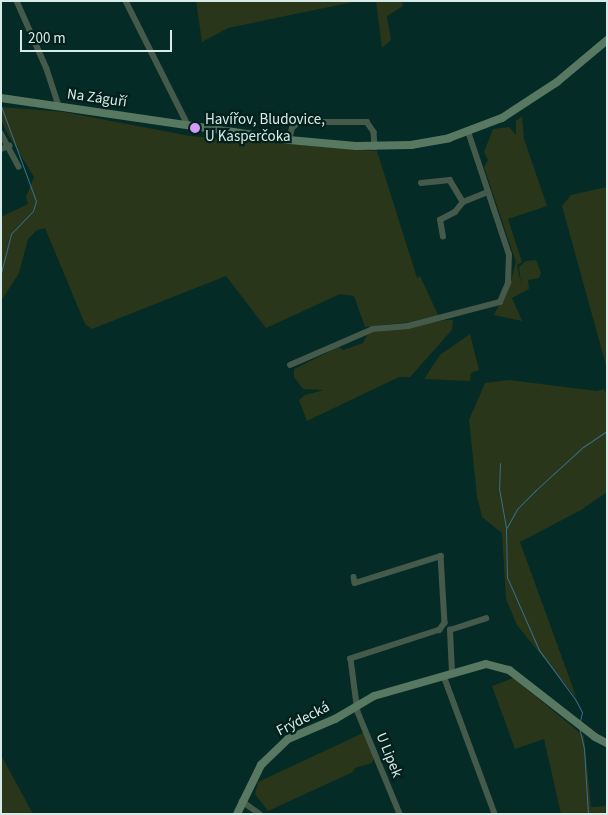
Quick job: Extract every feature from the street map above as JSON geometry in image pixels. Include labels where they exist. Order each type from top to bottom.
[{"type":"street","points":[[17,1],[47,69],[59,106]]},
{"type":"street","points":[[126,1],[188,125]]},
{"type":"street","name":"Na Záguří","points":[[1,98],[289,140],[374,146],[422,143],[468,132],[531,101],[607,40]]},
{"type":"street","points":[[289,140],[292,128],[299,122],[367,122],[374,132],[374,146]]},
{"type":"street","points":[[290,365],[373,329],[408,326],[500,302],[508,284],[509,255],[468,132]]},
{"type":"street","points":[[1,133],[19,167]]},
{"type":"street","points":[[1,149],[9,146]]},
{"type":"street","points":[[420,183],[450,180],[463,202]]},
{"type":"street","points":[[443,237],[440,220],[455,212],[463,202],[488,192]]},
{"type":"street","name":"U Lipek","points":[[354,582],[441,556],[445,623],[440,630],[351,659],[357,706],[400,814]]},
{"type":"street","points":[[486,618],[450,630],[448,675],[495,814]]},
{"type":"street","name":"Frýdecká","points":[[236,814],[261,765],[275,749],[374,696],[490,664],[504,667],[583,728],[607,742]]},
{"type":"street","points":[[242,801],[260,814]]},
{"type":"green space","points":[[196,1],[358,1],[228,28],[202,42]]},
{"type":"green space","points":[[376,1],[402,1],[403,6],[387,16],[391,40],[382,48]]},
{"type":"green space","points":[[1,107],[64,112],[190,136],[377,151],[417,278],[420,276],[438,315],[410,322],[365,327],[354,296],[340,294],[266,328],[226,276],[92,329],[85,324],[45,228],[37,230],[28,239],[19,273],[1,301],[1,217],[28,204],[26,197],[34,177],[7,133],[1,119]]},
{"type":"green space","points":[[522,116],[524,139],[547,206],[508,219],[522,262],[517,265],[521,284],[519,267],[526,261],[536,260],[541,273],[539,278],[528,280],[529,289],[512,298],[522,321],[494,315],[511,281],[516,262],[484,167],[488,160],[484,152],[493,129],[509,127],[516,135],[516,121]]},
{"type":"green space","points":[[607,187],[607,369],[562,206],[571,195]]},
{"type":"green space","points":[[453,320],[452,330],[410,377],[399,377],[307,421],[299,400],[305,395],[324,390],[303,389],[294,377],[294,369],[339,347],[343,350],[363,343],[368,333]]},
{"type":"green space","points":[[470,334],[479,370],[471,373],[470,381],[424,379],[440,355]]},
{"type":"green space","points":[[509,380],[597,391],[604,389],[607,395],[607,492],[581,510],[520,542],[577,699],[517,625],[506,599],[502,533],[482,517],[477,496],[469,420],[485,383]]},
{"type":"green space","points":[[513,678],[584,736],[591,807],[607,806],[607,814],[561,814],[544,739],[515,749],[492,686]]},
{"type":"green space","points":[[363,733],[374,758],[372,763],[355,768],[353,772],[268,811],[255,794],[258,782]]},
{"type":"green space","points":[[1,755],[33,814],[1,814]]},
{"type":"waterway","points":[[1,106],[36,201],[33,211],[11,234],[1,273]]},
{"type":"waterway","points":[[580,721],[582,712],[575,699],[539,650],[507,577],[506,529],[517,509],[537,489],[583,447],[607,431]]},
{"type":"waterway","points":[[500,463],[499,488],[506,527]]},
{"type":"waterway","points":[[579,727],[584,749],[588,814]]},
{"type":"place","name":"Havířov, Bludovice, U Kasperčoka","points":[[195,128]]}]
